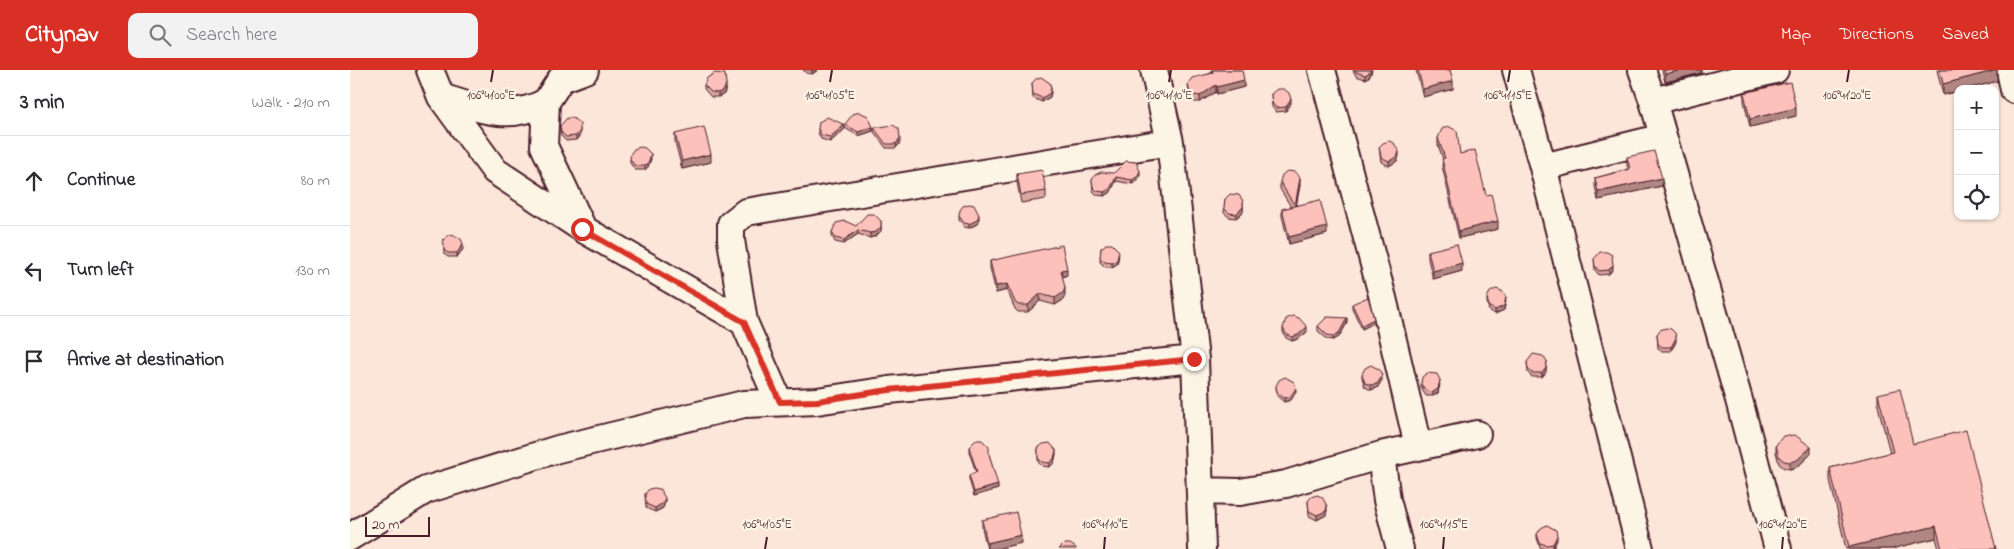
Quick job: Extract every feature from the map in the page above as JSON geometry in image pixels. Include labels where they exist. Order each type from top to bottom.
[{"type":"street","points":[[430,70],[441,97],[495,171],[582,229],[744,322]]},
{"type":"street","points":[[441,97],[478,109],[511,114],[534,108],[546,102],[561,79],[585,70]]},
{"type":"street","points":[[1154,70],[1170,142],[1194,359],[1202,549]]},
{"type":"street","points":[[1322,70],[1382,298],[1418,446]]},
{"type":"street","points":[[1516,70],[1543,167],[1640,549]]},
{"type":"street","points":[[1642,70],[1654,101],[1739,400],[1778,549]]},
{"type":"street","points":[[1654,101],[1775,70]]},
{"type":"street","points":[[2010,70],[2014,90]]},
{"type":"street","points":[[546,102],[544,146],[582,229]]},
{"type":"street","points":[[1543,167],[1663,137]]},
{"type":"street","points":[[780,402],[744,322],[731,240],[731,224],[746,212],[1170,142]]},
{"type":"street","points":[[350,537],[426,490],[539,454],[744,404],[817,401],[889,390],[1194,359]]},
{"type":"street","points":[[1200,490],[1240,492],[1286,484],[1381,455],[1477,434]]},
{"type":"street","points":[[1381,455],[1387,500],[1400,549]]},
{"type":"building","points":[[1212,70],[1242,70],[1244,80],[1217,87],[1216,85],[1200,96],[1194,95],[1189,90],[1188,83],[1192,78],[1213,73]]},
{"type":"building","points":[[1355,70],[1371,70],[1365,75]]},
{"type":"building","points":[[1418,70],[1450,70],[1453,81],[1423,89]]},
{"type":"building","points":[[1664,70],[1682,70],[1665,74]]},
{"type":"building","points":[[1940,70],[1997,70],[1943,84]]},
{"type":"building","points":[[715,73],[725,74],[726,84],[724,90],[718,93],[711,92],[704,85],[707,78]]},
{"type":"building","points":[[1041,77],[1050,83],[1051,88],[1050,93],[1042,98],[1033,94],[1032,83]]},
{"type":"building","points":[[1790,82],[1796,108],[1750,119],[1744,93]]},
{"type":"building","points":[[1277,89],[1284,89],[1289,93],[1291,99],[1286,107],[1276,108],[1272,103],[1271,94]]},
{"type":"building","points":[[859,112],[868,116],[873,127],[858,132],[845,124],[853,114]]},
{"type":"building","points":[[827,117],[845,125],[830,137],[821,135],[818,129],[819,122]]},
{"type":"building","points":[[567,118],[573,118],[580,124],[580,131],[576,136],[566,137],[561,132],[560,126]]},
{"type":"building","points":[[893,125],[899,129],[900,138],[896,144],[886,144],[874,128]]},
{"type":"building","points":[[1448,126],[1457,131],[1460,154],[1475,150],[1486,195],[1491,194],[1498,221],[1459,231],[1442,159],[1445,158],[1438,138],[1442,129]]},
{"type":"building","points":[[704,127],[711,154],[682,161],[675,134]]},
{"type":"building","points":[[1389,141],[1394,143],[1399,152],[1397,157],[1389,161],[1381,157],[1379,147]]},
{"type":"building","points":[[645,148],[651,154],[645,166],[635,166],[630,159],[631,153],[634,149]]},
{"type":"building","points":[[1654,151],[1662,178],[1598,192],[1595,178],[1630,169],[1627,157]]},
{"type":"building","points":[[1126,161],[1136,162],[1140,171],[1137,177],[1132,180],[1116,177],[1110,189],[1104,192],[1097,191],[1093,187],[1092,180],[1095,175],[1101,172],[1114,173]]},
{"type":"building","points":[[1042,170],[1046,191],[1021,195],[1017,174]]},
{"type":"building","points":[[1287,171],[1296,172],[1300,178],[1295,206],[1280,182],[1282,175]]},
{"type":"building","points":[[1230,194],[1239,195],[1243,201],[1243,207],[1236,214],[1229,213],[1224,208],[1225,199]]},
{"type":"building","points":[[1320,200],[1327,227],[1289,237],[1282,209]]},
{"type":"building","points":[[974,205],[979,215],[977,220],[969,224],[964,223],[959,216],[963,206]]},
{"type":"building","points":[[867,214],[874,214],[881,221],[881,227],[876,232],[870,233],[858,230],[844,240],[835,238],[832,232],[836,223],[845,221],[856,226]]},
{"type":"building","points":[[452,234],[461,239],[463,244],[457,253],[448,253],[444,250],[443,240]]},
{"type":"building","points":[[1106,244],[1112,244],[1119,251],[1117,260],[1112,263],[1105,262],[1100,258],[1101,248]]},
{"type":"building","points":[[1457,244],[1462,263],[1433,271],[1428,251]]},
{"type":"building","points":[[1062,245],[1067,269],[1061,270],[1065,288],[1063,293],[1055,298],[1040,294],[1028,305],[1018,305],[1007,284],[996,286],[990,261]]},
{"type":"building","points":[[1600,252],[1607,252],[1612,255],[1613,265],[1609,270],[1599,271],[1595,266],[1594,259]]},
{"type":"building","points":[[1496,289],[1502,291],[1506,297],[1504,306],[1495,310],[1489,307],[1487,298],[1490,292]]},
{"type":"building","points":[[1368,297],[1374,319],[1362,325],[1352,304]]},
{"type":"building","points":[[1293,316],[1299,318],[1307,327],[1298,335],[1292,337],[1286,334],[1283,328],[1286,319]]},
{"type":"building","points":[[1327,317],[1347,318],[1339,333],[1333,336],[1327,335],[1318,326]]},
{"type":"building","points":[[1671,329],[1675,333],[1676,338],[1671,347],[1662,347],[1658,344],[1657,334],[1660,330]]},
{"type":"building","points":[[1533,354],[1543,356],[1547,361],[1546,368],[1542,373],[1532,373],[1528,369],[1527,362]]},
{"type":"building","points":[[1371,365],[1380,370],[1382,376],[1377,384],[1371,385],[1365,383],[1362,374],[1365,368]]},
{"type":"building","points":[[1427,373],[1437,374],[1440,380],[1438,389],[1433,392],[1426,391],[1421,384],[1422,377]]},
{"type":"building","points":[[1285,377],[1294,382],[1296,388],[1291,396],[1284,398],[1277,392],[1276,386],[1279,380]]},
{"type":"building","points":[[1900,389],[1913,444],[1966,430],[1996,549],[1942,549],[1936,526],[1849,547],[1830,468],[1893,452],[1878,394]]},
{"type":"building","points":[[1795,435],[1811,447],[1797,460],[1784,461],[1779,457],[1776,445],[1783,436]]},
{"type":"building","points":[[976,440],[982,440],[989,447],[989,454],[998,485],[974,492],[969,475],[977,472],[969,447]]},
{"type":"building","points":[[1050,443],[1056,450],[1054,459],[1049,463],[1042,462],[1038,458],[1038,448],[1043,444]]},
{"type":"building","points":[[649,489],[660,489],[665,498],[663,503],[655,508],[646,504],[645,494]]},
{"type":"building","points":[[1317,495],[1322,497],[1327,506],[1326,511],[1317,515],[1309,511],[1308,501],[1311,497]]},
{"type":"building","points":[[1016,512],[1021,535],[987,543],[982,520]]},
{"type":"building","points":[[1547,525],[1556,530],[1557,536],[1553,544],[1546,545],[1540,543],[1537,534],[1541,528]]},
{"type":"building","points":[[1064,544],[1070,544],[1076,549],[1059,549]]},
{"type":"route","points":[[582,229],[744,322],[780,402],[817,401],[889,390],[1194,359]]}]
